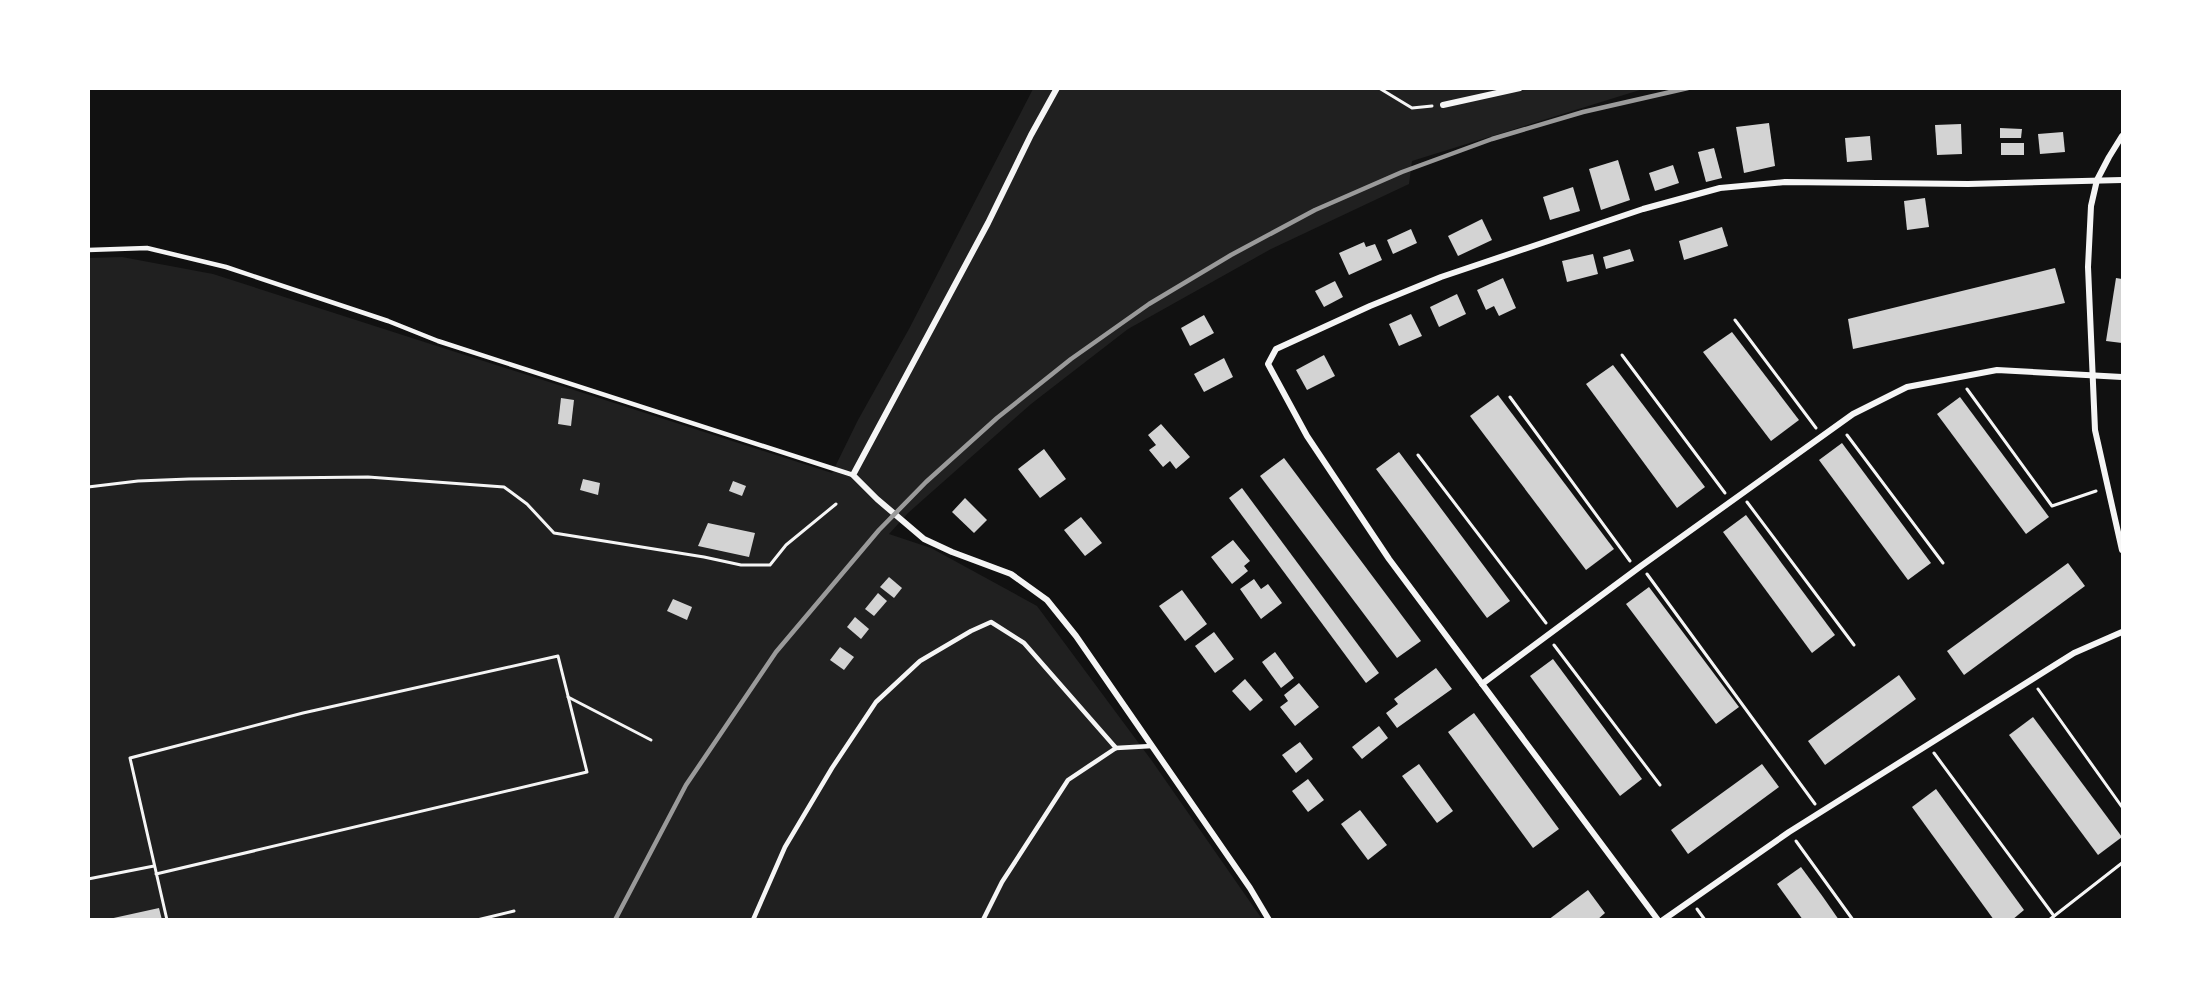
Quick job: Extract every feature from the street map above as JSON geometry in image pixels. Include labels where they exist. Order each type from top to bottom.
[{"type":"street","points":[[1057,88],[988,223],[853,475],[877,500],[924,539],[1011,574],[1047,600],[1076,636],[1250,888],[1269,920]]},
{"type":"street","points":[[1487,88],[1487,96]]},
{"type":"street","points":[[1443,105],[1520,88]]},
{"type":"street","points":[[2122,136],[2097,180],[2091,206],[2088,267],[2095,430],[2122,550]]},
{"type":"street","points":[[1658,920],[1389,559],[1307,436],[1268,364],[1276,350],[1370,306],[1441,277],[1643,208],[1720,188],[1785,182],[1968,184],[2122,180]]},
{"type":"street","points":[[1482,684],[1853,414],[1906,387],[1997,370],[2122,377]]},
{"type":"street","points":[[1663,920],[1789,832],[2074,653],[2122,632]]},
{"type":"lane","points":[[88,250],[147,248],[226,267],[388,321],[438,341],[853,475]]},
{"type":"lane","points":[[753,920],[785,847],[832,768],[876,702],[920,661],[971,631],[991,622],[1024,643],[1116,747]]},
{"type":"lane","points":[[983,920],[1002,882],[1068,780],[1116,747],[1152,746]]},
{"type":"path","points":[[1379,88],[1412,108],[1443,105]]},
{"type":"path","points":[[1735,320],[1822,436]]},
{"type":"path","points":[[1622,355],[1732,501]]},
{"type":"path","points":[[1958,377],[2052,506],[2109,487]]},
{"type":"path","points":[[1510,397],[1821,812]]},
{"type":"path","points":[[1839,425],[1943,563]]},
{"type":"path","points":[[1418,455],[1660,785]]},
{"type":"path","points":[[88,488],[138,481],[368,477],[504,487],[527,504],[554,533],[741,565],[770,565],[786,545],[836,504]]},
{"type":"path","points":[[1742,495],[1854,645]]},
{"type":"path","points":[[156,874],[586,772],[558,656],[303,713],[130,758],[154,866],[167,920]]},
{"type":"path","points":[[2032,680],[2122,807]]},
{"type":"path","points":[[568,697],[651,740]]},
{"type":"path","points":[[1929,745],[2054,916]]},
{"type":"path","points":[[1789,832],[1853,920]]},
{"type":"path","points":[[2049,920],[2122,863]]},
{"type":"path","points":[[88,879],[154,866]]},
{"type":"path","points":[[477,920],[514,911]]},
{"type":"shaded area","points":[[1033,89],[1643,89],[1412,161],[1409,184],[1271,249],[1128,329],[1031,404],[908,513],[889,534],[931,548],[1037,606],[1152,761],[1262,919],[89,919],[88,258],[122,257],[213,274],[832,473]]},
{"type":"building","points":[[1769,123],[1775,166],[1744,173],[1736,127]]},
{"type":"building","points":[[1961,124],[1962,154],[1937,155],[1935,125]]},
{"type":"building","points":[[2000,128],[2022,129],[2021,138],[2000,138]]},
{"type":"building","points":[[2063,132],[2065,152],[2040,154],[2038,134]]},
{"type":"building","points":[[1870,136],[1872,160],[1847,162],[1845,138]]},
{"type":"building","points":[[2001,143],[2024,143],[2024,155],[2001,155]]},
{"type":"building","points":[[1714,148],[1722,178],[1706,182],[1698,152]]},
{"type":"building","points":[[1618,160],[1630,200],[1601,210],[1589,169]]},
{"type":"building","points":[[1673,165],[1679,183],[1655,191],[1649,173]]},
{"type":"building","points":[[1573,187],[1580,211],[1550,220],[1543,197]]},
{"type":"building","points":[[1925,198],[1929,227],[1907,230],[1904,201]]},
{"type":"building","points":[[1482,219],[1492,240],[1458,256],[1448,236]]},
{"type":"building","points":[[1722,227],[1728,246],[1684,260],[1679,241]]},
{"type":"building","points":[[1411,229],[1417,243],[1393,254],[1387,240]]},
{"type":"building","points":[[1364,242],[1366,247],[1375,244],[1382,260],[1349,275],[1339,253]]},
{"type":"building","points":[[1630,249],[1634,261],[1606,269],[1603,257]]},
{"type":"building","points":[[1593,254],[1598,274],[1567,282],[1562,261]]},
{"type":"building","points":[[2055,268],[2065,303],[1853,349],[1848,319]]},
{"type":"building","points":[[1503,278],[1516,308],[1499,316],[1494,306],[1486,310],[1477,290]]},
{"type":"building","points":[[2116,278],[2122,279],[2122,343],[2106,341]]},
{"type":"building","points":[[1335,281],[1343,297],[1324,307],[1315,291]]},
{"type":"building","points":[[1457,294],[1466,314],[1439,327],[1430,307]]},
{"type":"building","points":[[1411,314],[1422,336],[1399,346],[1389,324]]},
{"type":"building","points":[[1204,315],[1214,333],[1190,346],[1181,328]]},
{"type":"building","points":[[1732,332],[1799,420],[1771,441],[1703,352]]},
{"type":"building","points":[[1324,355],[1335,376],[1307,390],[1296,370]]},
{"type":"building","points":[[1224,358],[1233,377],[1204,392],[1194,374]]},
{"type":"building","points":[[1613,365],[1705,487],[1677,508],[1586,384]]},
{"type":"building","points":[[1498,395],[1614,549],[1586,570],[1470,416]]},
{"type":"building","points":[[1960,397],[2049,517],[2026,534],[1937,414]]},
{"type":"building","points":[[561,398],[574,400],[571,426],[558,424]]},
{"type":"building","points":[[1161,424],[1190,457],[1176,469],[1170,461],[1163,467],[1149,450],[1156,445],[1148,435]]},
{"type":"building","points":[[1842,443],[1931,563],[1908,580],[1819,460]]},
{"type":"building","points":[[1044,449],[1066,479],[1040,498],[1018,469]]},
{"type":"building","points":[[1399,452],[1510,601],[1487,618],[1376,469]]},
{"type":"building","points":[[1284,458],[1421,641],[1397,658],[1260,476]]},
{"type":"building","points":[[583,479],[600,483],[598,495],[580,490]]},
{"type":"building","points":[[733,481],[746,486],[742,496],[729,491]]},
{"type":"building","points":[[1242,488],[1379,673],[1366,683],[1229,498]]},
{"type":"building","points":[[965,498],[987,520],[974,533],[952,512]]},
{"type":"building","points":[[1746,515],[1835,635],[1812,653],[1723,532]]},
{"type":"building","points":[[1081,517],[1102,543],[1085,556],[1064,530]]},
{"type":"building","points":[[708,523],[755,533],[749,557],[698,546]]},
{"type":"building","points":[[1233,540],[1250,561],[1244,566],[1248,571],[1232,584],[1211,557]]},
{"type":"building","points":[[2068,563],[2085,586],[1964,675],[1947,651]]},
{"type":"building","points":[[889,577],[902,588],[894,598],[880,587]]},
{"type":"building","points":[[1254,579],[1261,589],[1268,584],[1282,603],[1261,619],[1240,589]]},
{"type":"building","points":[[1649,587],[1739,707],[1716,724],[1626,604]]},
{"type":"building","points":[[1182,590],[1207,624],[1185,641],[1159,606]]},
{"type":"building","points":[[878,593],[887,601],[874,616],[865,609]]},
{"type":"building","points":[[673,599],[692,607],[687,620],[667,611]]},
{"type":"building","points":[[855,617],[869,629],[861,639],[847,627]]},
{"type":"building","points":[[1214,632],[1234,659],[1215,673],[1195,646]]},
{"type":"building","points":[[840,647],[854,657],[844,670],[830,660]]},
{"type":"building","points":[[1275,652],[1294,678],[1281,688],[1262,662]]},
{"type":"building","points":[[1553,659],[1642,779],[1620,796],[1530,676]]},
{"type":"building","points":[[1436,668],[1452,689],[1397,728],[1386,713],[1398,704],[1394,699]]},
{"type":"building","points":[[1899,675],[1916,699],[1825,765],[1808,741]]},
{"type":"building","points":[[1245,679],[1263,700],[1250,711],[1232,691]]},
{"type":"building","points":[[1299,683],[1319,707],[1295,726],[1280,707],[1288,701],[1284,695]]},
{"type":"building","points":[[1474,713],[1559,829],[1533,848],[1448,732]]},
{"type":"building","points":[[2033,717],[2122,837],[2098,855],[2009,735]]},
{"type":"building","points":[[1379,726],[1388,738],[1362,759],[1352,747]]},
{"type":"building","points":[[1300,742],[1313,759],[1296,773],[1282,755]]},
{"type":"building","points":[[1419,764],[1453,811],[1437,823],[1402,776]]},
{"type":"building","points":[[1762,764],[1779,787],[1688,854],[1671,830]]},
{"type":"building","points":[[1308,779],[1324,800],[1308,812],[1292,791]]},
{"type":"building","points":[[1936,789],[2024,910],[2012,920],[1994,920],[1912,807]]},
{"type":"building","points":[[1360,810],[1387,845],[1368,860],[1341,824]]},
{"type":"building","points":[[1801,867],[1839,920],[1803,920],[1777,884]]},
{"type":"building","points":[[1588,890],[1605,913],[1597,920],[1548,920]]},
{"type":"building","points":[[159,908],[162,920],[109,920],[109,919]]},
{"type":"railway","points":[[615,920],[686,785],[776,652],[879,530],[926,482],[997,418],[1071,359],[1149,304],[1231,255],[1315,210],[1402,172],[1492,139],[1583,112],[1688,88]]}]
